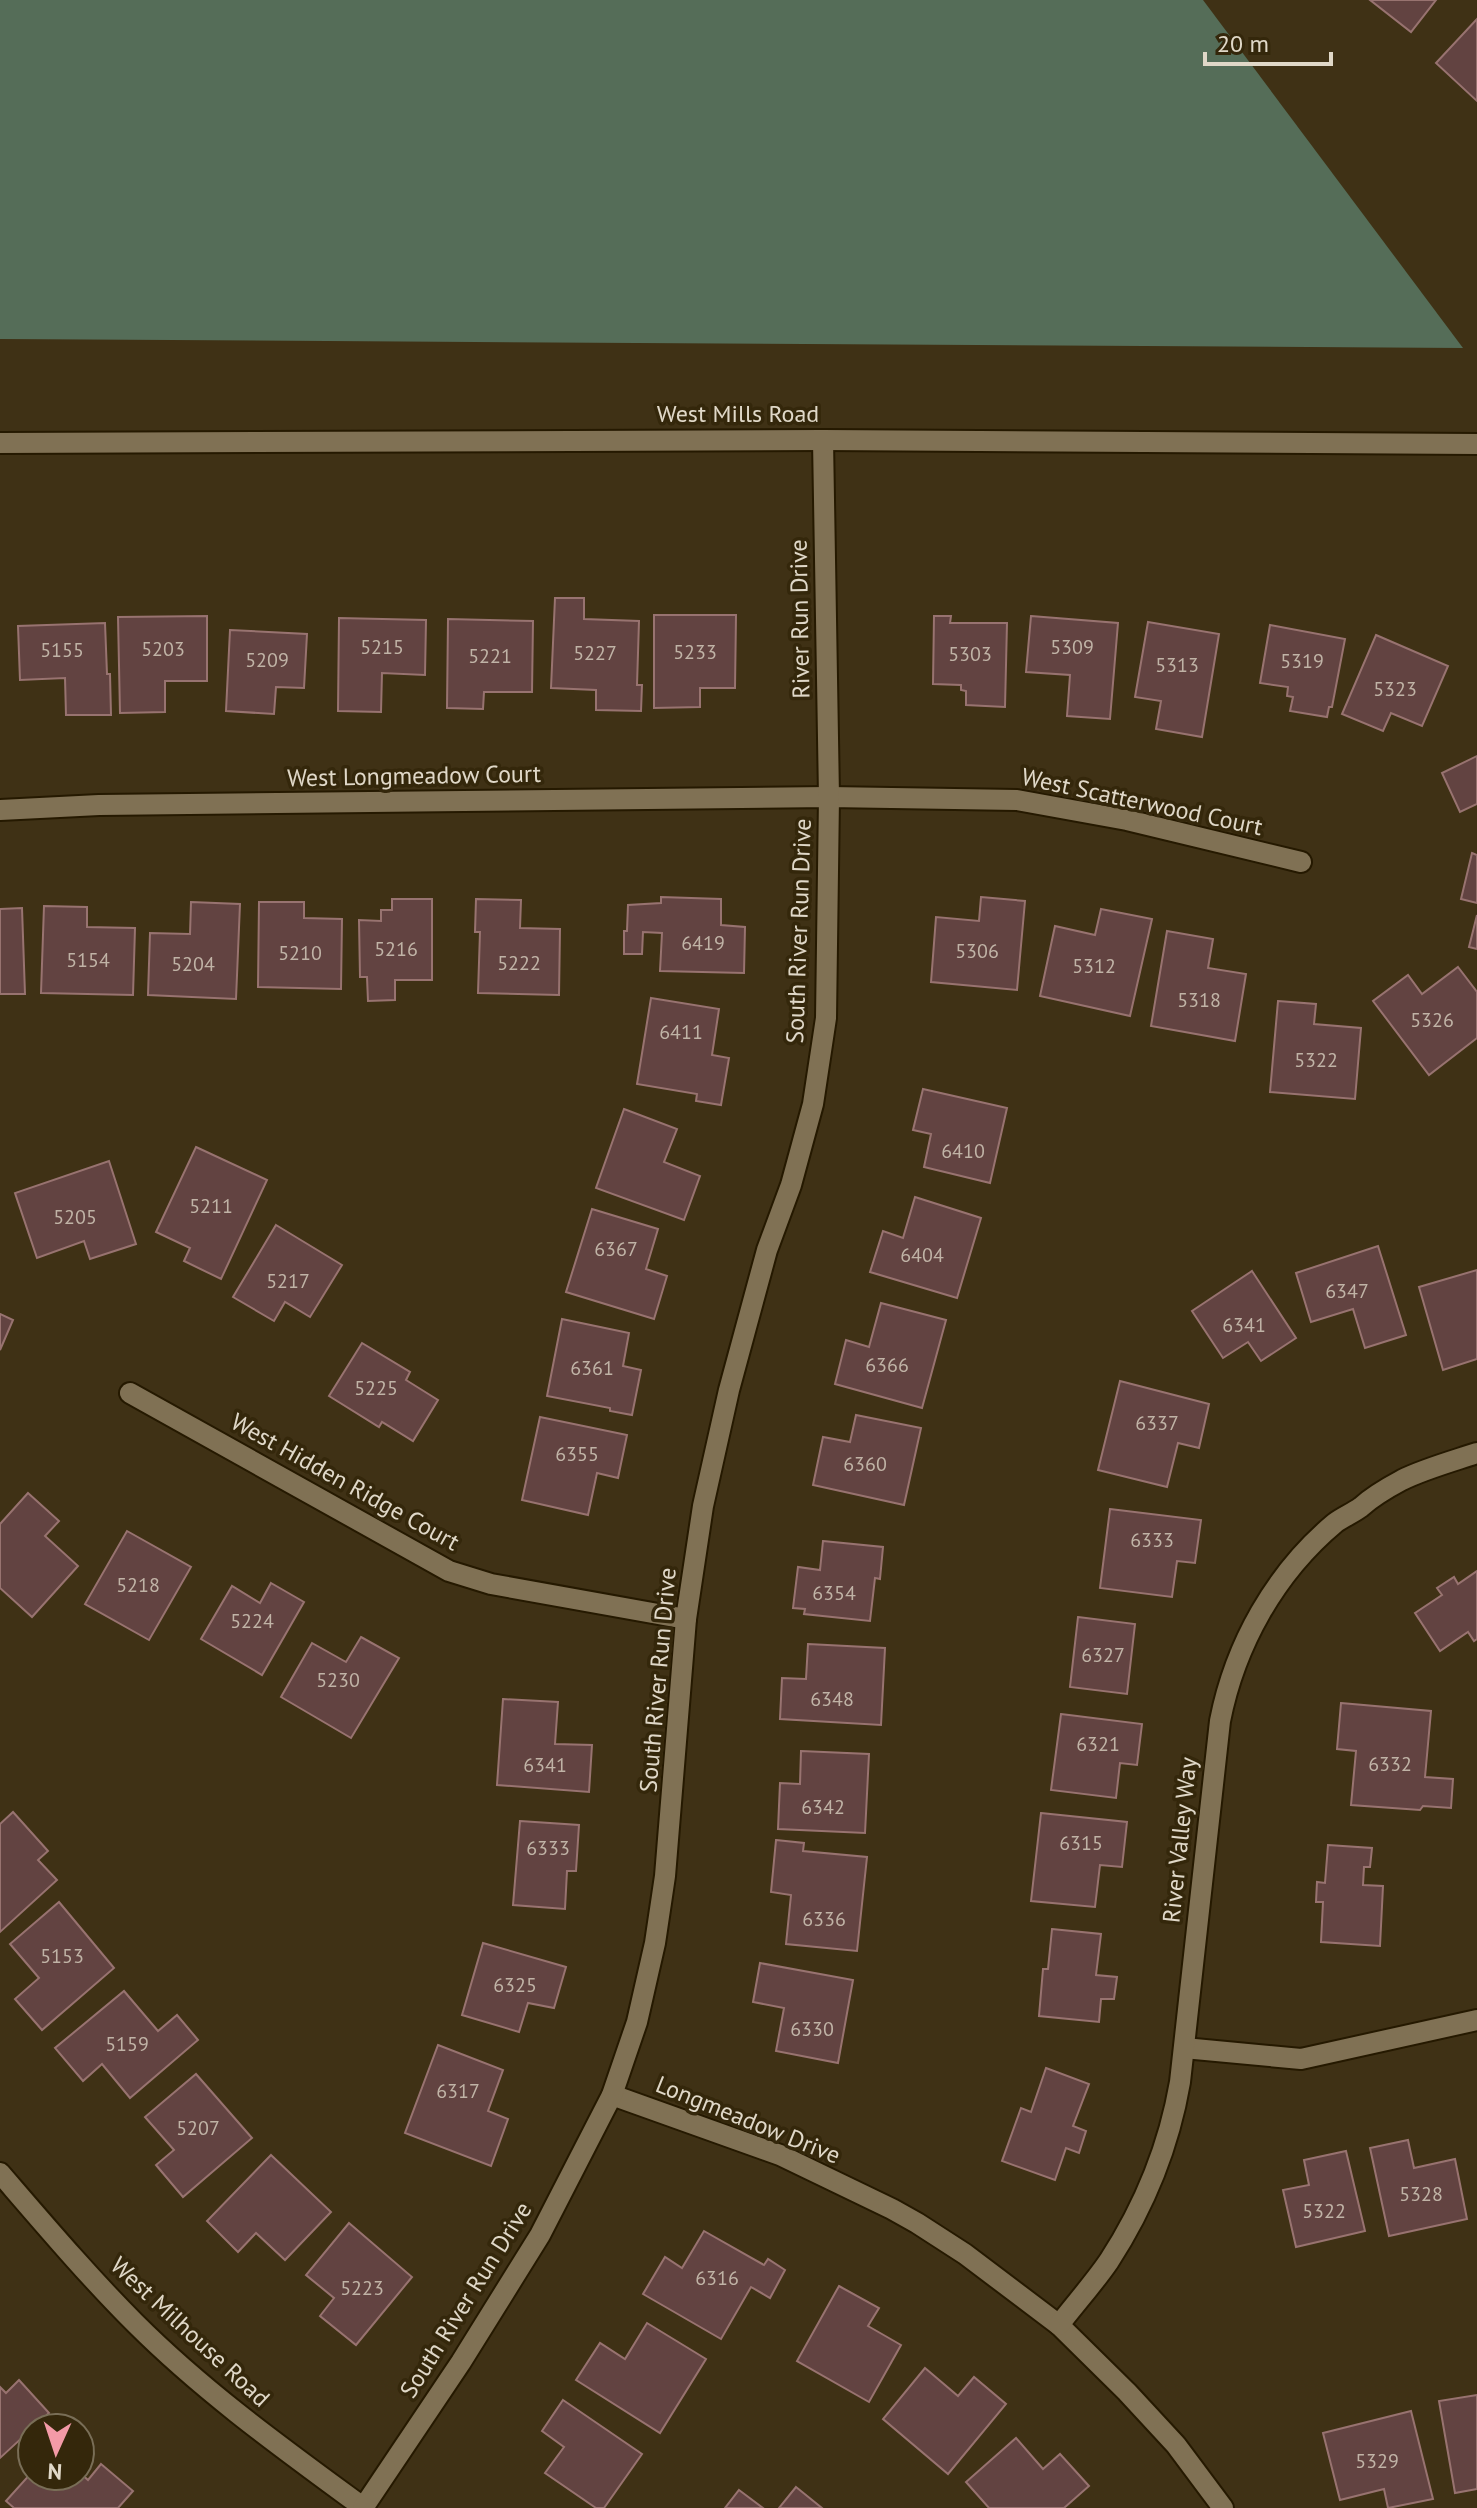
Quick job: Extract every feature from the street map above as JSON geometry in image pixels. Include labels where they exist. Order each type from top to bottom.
[{"type":"street","name":"West Mills Road","points":[[0,443],[823,440],[1477,444]]},
{"type":"street","name":"River Run Drive","points":[[823,440],[829,797]]},
{"type":"street","name":"West Longmeadow Court","points":[[0,810],[99,805],[829,797]]},
{"type":"street","name":"West Scatterwood Court","points":[[829,797],[1017,800],[1127,820],[1301,862]]},
{"type":"street","name":"South River Run Drive","points":[[364,2508],[461,2362],[540,2235],[612,2095],[637,2022],[655,1943],[663,1889],[686,1619],[703,1506],[729,1390],[767,1250],[791,1185],[813,1104],[826,1018],[829,797]]},
{"type":"street","name":"West Hidden Ridge Court","points":[[130,1393],[449,1571],[491,1584],[686,1619]]},
{"type":"street","name":"River Valley Way","points":[[1059,2325],[1107,2263],[1145,2196],[1171,2123],[1184,2048],[1220,1721],[1231,1675],[1248,1635],[1278,1584],[1336,1522],[1360,1508],[1369,1498],[1404,1479],[1477,1453]]},
{"type":"street","points":[[1184,2048],[1301,2059],[1477,2020]]},
{"type":"street","name":"Longmeadow Drive","points":[[612,2095],[780,2155],[892,2209],[965,2254],[1059,2325],[1176,2445],[1223,2508]]},
{"type":"street","name":"West Milhouse Road","points":[[0,2173],[89,2275],[170,2356],[230,2409],[364,2508]]},
{"type":"green space","points":[[0,0],[1203,0],[1463,348],[0,339]]},
{"type":"building","points":[[1370,0],[1436,0],[1411,32]]},
{"type":"building","points":[[1477,19],[1477,101],[1436,63]]},
{"type":"building","points":[[555,598],[584,598],[584,619],[639,621],[637,685],[642,685],[641,711],[596,710],[596,690],[551,688]]},
{"type":"building","points":[[654,615],[736,615],[735,688],[700,688],[700,707],[654,708]]},
{"type":"building","points":[[207,616],[207,681],[165,681],[165,712],[120,713],[118,617]]},
{"type":"building","points":[[934,616],[951,616],[950,623],[1007,623],[1005,707],[966,705],[966,691],[961,690],[961,685],[933,684]]},
{"type":"building","points":[[1031,616],[1118,623],[1110,719],[1067,716],[1070,675],[1026,672]]},
{"type":"building","points":[[339,618],[426,620],[425,675],[382,673],[381,712],[338,711]]},
{"type":"building","points":[[448,619],[533,621],[532,692],[484,692],[483,709],[447,708]]},
{"type":"building","points":[[1148,622],[1219,634],[1202,737],[1156,729],[1161,701],[1135,697]]},
{"type":"building","points":[[105,623],[111,715],[66,715],[65,678],[20,680],[18,626]]},
{"type":"building","points":[[1270,625],[1345,639],[1332,707],[1329,707],[1327,717],[1290,711],[1293,697],[1287,696],[1288,687],[1260,683]]},
{"type":"building","points":[[230,630],[307,634],[304,688],[276,687],[274,714],[226,711]]},
{"type":"building","points":[[1376,635],[1448,666],[1422,726],[1391,713],[1383,731],[1342,714]]},
{"type":"building","points":[[1477,756],[1477,804],[1460,812],[1442,773]]},
{"type":"building","points":[[1472,853],[1477,855],[1477,903],[1461,899]]},
{"type":"building","points":[[661,897],[721,899],[721,925],[745,927],[744,973],[660,971],[662,933],[643,932],[642,954],[624,954],[628,905],[661,903]]},
{"type":"building","points":[[981,897],[1025,901],[1017,990],[931,982],[936,917],[979,921]]},
{"type":"building","points":[[392,899],[432,899],[432,980],[395,980],[395,1000],[368,1001],[367,977],[360,977],[359,920],[381,921],[381,910],[392,910]]},
{"type":"building","points":[[476,899],[521,900],[520,928],[560,929],[559,995],[478,993],[480,932],[475,932]]},
{"type":"building","points":[[191,902],[240,904],[236,999],[148,995],[150,933],[190,934]]},
{"type":"building","points":[[259,902],[304,902],[304,918],[342,919],[341,989],[258,987]]},
{"type":"building","points":[[44,906],[87,907],[87,927],[135,928],[133,995],[41,993]]},
{"type":"building","points":[[22,908],[25,994],[0,994],[0,909]]},
{"type":"building","points":[[1101,909],[1152,919],[1130,1016],[1040,996],[1055,926],[1095,935]]},
{"type":"building","points":[[1477,915],[1477,949],[1469,947]]},
{"type":"building","points":[[1167,931],[1213,939],[1208,968],[1246,974],[1235,1041],[1151,1026]]},
{"type":"building","points":[[1458,967],[1477,992],[1477,1038],[1429,1075],[1373,1001],[1408,975],[1422,994]]},
{"type":"building","points":[[651,998],[719,1009],[712,1055],[729,1058],[721,1105],[696,1101],[697,1094],[637,1084]]},
{"type":"building","points":[[1278,1001],[1316,1004],[1314,1024],[1361,1028],[1355,1099],[1270,1092]]},
{"type":"building","points":[[923,1089],[1007,1108],[990,1183],[924,1167],[931,1134],[913,1130]]},
{"type":"building","points":[[624,1109],[677,1129],[664,1162],[700,1176],[684,1220],[596,1188]]},
{"type":"building","points":[[196,1147],[267,1180],[221,1279],[184,1261],[190,1248],[156,1232]]},
{"type":"building","points":[[109,1161],[136,1244],[90,1259],[84,1241],[37,1258],[15,1193]]},
{"type":"building","points":[[915,1197],[981,1218],[957,1298],[870,1272],[883,1231],[903,1238]]},
{"type":"building","points":[[592,1209],[658,1229],[646,1269],[667,1276],[654,1319],[566,1292]]},
{"type":"building","points":[[276,1225],[342,1265],[310,1317],[285,1302],[274,1321],[233,1297]]},
{"type":"building","points":[[1378,1246],[1406,1335],[1365,1348],[1353,1309],[1311,1322],[1296,1273]]},
{"type":"building","points":[[1477,1270],[1477,1359],[1443,1370],[1419,1287]]},
{"type":"building","points":[[1252,1271],[1296,1338],[1261,1361],[1248,1342],[1223,1358],[1192,1311]]},
{"type":"building","points":[[881,1303],[946,1320],[922,1408],[835,1384],[846,1340],[869,1347]]},
{"type":"building","points":[[0,1314],[13,1320],[0,1350]]},
{"type":"building","points":[[562,1319],[629,1333],[623,1366],[641,1370],[632,1415],[547,1396]]},
{"type":"building","points":[[362,1343],[410,1372],[406,1380],[438,1400],[413,1441],[382,1422],[379,1427],[329,1396]]},
{"type":"building","points":[[1120,1381],[1209,1404],[1199,1448],[1178,1443],[1167,1487],[1098,1470]]},
{"type":"building","points":[[856,1415],[921,1428],[904,1505],[813,1485],[823,1437],[850,1442]]},
{"type":"building","points":[[540,1417],[627,1435],[618,1478],[597,1473],[588,1515],[522,1500]]},
{"type":"building","points":[[28,1493],[59,1521],[45,1536],[78,1566],[32,1617],[0,1588],[0,1524]]},
{"type":"building","points":[[1110,1509],[1201,1520],[1195,1563],[1177,1561],[1172,1597],[1100,1588]]},
{"type":"building","points":[[127,1531],[191,1567],[149,1640],[85,1604]]},
{"type":"building","points":[[823,1541],[883,1547],[880,1579],[875,1578],[870,1621],[804,1614],[805,1609],[793,1608],[798,1567],[820,1570]]},
{"type":"building","points":[[1477,1571],[1477,1639],[1474,1641],[1468,1632],[1440,1651],[1415,1613],[1442,1595],[1437,1588],[1454,1577],[1458,1584]]},
{"type":"building","points":[[271,1583],[304,1602],[262,1675],[201,1639],[232,1586],[260,1603]]},
{"type":"building","points":[[1078,1617],[1135,1624],[1127,1694],[1070,1687]]},
{"type":"building","points":[[361,1637],[399,1658],[351,1738],[281,1697],[312,1643],[346,1662]]},
{"type":"building","points":[[808,1644],[885,1648],[881,1725],[780,1719],[782,1678],[806,1679]]},
{"type":"building","points":[[503,1699],[558,1702],[555,1744],[592,1745],[589,1792],[497,1785]]},
{"type":"building","points":[[1341,1703],[1431,1711],[1425,1777],[1453,1779],[1451,1808],[1423,1806],[1420,1810],[1351,1805],[1356,1751],[1337,1749]]},
{"type":"building","points":[[1061,1714],[1142,1724],[1137,1765],[1120,1763],[1116,1798],[1051,1790]]},
{"type":"building","points":[[801,1751],[869,1754],[865,1833],[778,1829],[780,1783],[800,1784]]},
{"type":"building","points":[[13,1812],[48,1851],[38,1860],[57,1880],[0,1932],[0,1824]]},
{"type":"building","points":[[1041,1813],[1127,1822],[1122,1867],[1100,1865],[1095,1907],[1031,1901]]},
{"type":"building","points":[[520,1821],[579,1825],[576,1871],[567,1871],[565,1909],[513,1905]]},
{"type":"building","points":[[776,1840],[804,1843],[803,1851],[867,1857],[857,1951],[786,1944],[791,1895],[771,1892]]},
{"type":"building","points":[[1328,1845],[1372,1848],[1370,1867],[1364,1867],[1363,1885],[1383,1886],[1380,1946],[1321,1942],[1323,1902],[1316,1902],[1317,1882],[1325,1883]]},
{"type":"building","points":[[59,1902],[114,1968],[42,2030],[15,1999],[39,1978],[10,1944]]},
{"type":"building","points":[[1052,1929],[1101,1934],[1096,1975],[1117,1977],[1114,1999],[1101,1999],[1099,2022],[1039,2016],[1043,1969],[1048,1969]]},
{"type":"building","points":[[483,1943],[566,1967],[554,2008],[528,2003],[519,2032],[462,2015]]},
{"type":"building","points":[[760,1963],[853,1980],[838,2063],[776,2051],[784,2008],[753,2002]]},
{"type":"building","points":[[124,1991],[158,2031],[177,2015],[198,2040],[130,2098],[102,2064],[83,2081],[55,2048]]},
{"type":"building","points":[[438,2045],[503,2070],[488,2111],[508,2119],[491,2166],[405,2133]]},
{"type":"building","points":[[1046,2068],[1089,2084],[1073,2126],[1086,2131],[1079,2153],[1066,2148],[1055,2180],[1002,2161],[1021,2108],[1031,2112]]},
{"type":"building","points":[[196,2074],[252,2138],[183,2197],[156,2165],[174,2150],[145,2117]]},
{"type":"building","points":[[1408,2140],[1414,2168],[1455,2159],[1467,2219],[1389,2236],[1370,2148]]},
{"type":"building","points":[[1346,2151],[1365,2231],[1296,2247],[1283,2190],[1309,2185],[1304,2160]]},
{"type":"building","points":[[271,2155],[331,2212],[285,2260],[256,2233],[238,2252],[207,2221]]},
{"type":"building","points":[[349,2223],[412,2277],[356,2345],[320,2316],[334,2298],[306,2275]]},
{"type":"building","points":[[704,2231],[764,2265],[768,2259],[785,2270],[770,2298],[751,2287],[721,2339],[643,2294],[665,2257],[682,2268]]},
{"type":"building","points":[[839,2286],[879,2308],[868,2326],[901,2345],[869,2402],[797,2361]]},
{"type":"building","points":[[647,2323],[706,2359],[660,2433],[576,2380],[600,2343],[625,2359]]},
{"type":"building","points":[[925,2368],[958,2396],[974,2377],[1006,2404],[948,2474],[883,2419]]},
{"type":"building","points":[[19,2380],[48,2412],[16,2412],[16,2443],[0,2458],[0,2387],[6,2393]]},
{"type":"building","points":[[1477,2395],[1477,2489],[1455,2493],[1439,2401]]},
{"type":"building","points":[[563,2400],[642,2454],[604,2508],[596,2508],[545,2473],[564,2447],[542,2431]]},
{"type":"building","points":[[1411,2411],[1433,2499],[1388,2508],[1384,2489],[1340,2500],[1323,2433]]},
{"type":"building","points":[[1016,2438],[1043,2469],[1060,2454],[1089,2486],[1064,2508],[989,2508],[966,2482]]},
{"type":"building","points":[[101,2464],[133,2491],[118,2508],[14,2508],[6,2501],[16,2490],[96,2492],[96,2470]]},
{"type":"building","points":[[796,2487],[822,2508],[779,2508]]},
{"type":"building","points":[[739,2490],[763,2508],[725,2508]]}]
